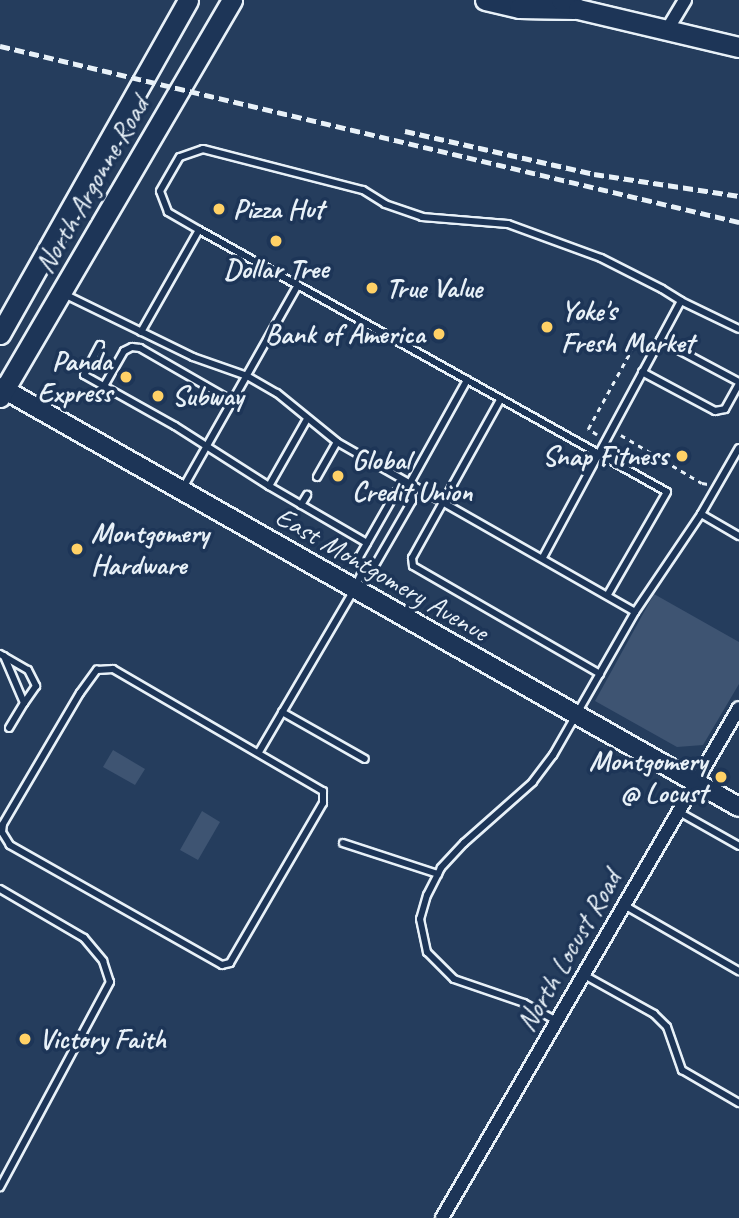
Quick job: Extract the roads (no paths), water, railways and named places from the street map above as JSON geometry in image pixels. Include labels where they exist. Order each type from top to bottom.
[{"type":"main road","name":"North Argonne Road","points":[[2,391],[232,0]]},
{"type":"main road","points":[[485,0],[519,8],[570,4],[739,47]]},
{"type":"main road","name":"North Argonne Road","points":[[0,334],[187,1]]},
{"type":"main road","name":"East Montgomery Avenue","points":[[2,391],[739,807]]},
{"type":"street","points":[[667,30],[685,0]]},
{"type":"street","name":"North Locust Road","points":[[442,1218],[739,708]]},
{"type":"lane","points":[[608,594],[667,492],[596,455],[168,212],[160,191],[180,157],[203,149],[363,190],[386,204],[422,217],[508,224],[601,258],[739,329]]},
{"type":"lane","points":[[141,332],[199,230]]},
{"type":"lane","points":[[181,490],[298,285]]},
{"type":"lane","points":[[62,293],[193,358],[247,376],[277,393],[337,442],[635,611]]},
{"type":"lane","points":[[543,557],[681,301]]},
{"type":"lane","points":[[642,372],[715,411],[725,409],[739,383],[660,340]]},
{"type":"lane","points":[[100,345],[84,375],[367,543]]},
{"type":"lane","points":[[104,386],[124,351],[132,347],[140,348],[232,401]]},
{"type":"lane","points":[[259,752],[354,590],[363,570],[359,557],[396,492],[410,483],[467,380]]},
{"type":"lane","points":[[500,400],[412,558],[413,566],[600,674]]},
{"type":"lane","points":[[269,486],[307,419]]},
{"type":"lane","points":[[317,477],[337,442]]},
{"type":"lane","points":[[556,1021],[524,1003],[454,979],[427,952],[420,919],[426,895],[438,874],[464,843],[533,782],[553,755],[635,611],[701,514],[739,448]]},
{"type":"lane","points":[[363,570],[375,565],[412,501],[410,483]]},
{"type":"lane","points":[[301,505],[307,495]]},
{"type":"lane","points":[[701,514],[739,536]]},
{"type":"lane","points":[[2,655],[24,703]]},
{"type":"lane","points":[[2,655],[28,670],[36,686],[9,728]]},
{"type":"lane","points":[[113,669],[259,752],[323,791],[323,803],[230,963],[222,965],[22,852],[10,845],[2,832],[24,788],[97,670],[113,669]]},
{"type":"lane","points":[[282,712],[365,759]]},
{"type":"lane","points":[[679,812],[739,846]]},
{"type":"lane","points":[[343,843],[438,874]]},
{"type":"lane","points":[[0,889],[84,938],[103,961],[110,982],[0,1188]]},
{"type":"lane","points":[[624,905],[739,971]]},
{"type":"lane","points":[[584,975],[654,1014],[667,1027],[682,1070],[739,1103]]},
{"type":"railway","points":[[0,46],[739,222]]},
{"type":"railway","points":[[405,131],[594,174],[739,196]]},
{"type":"place","name":"Pizza Hut","points":[[219,209]]},
{"type":"place","name":"Dollar Tree","points":[[276,241]]},
{"type":"place","name":"True Value","points":[[372,288]]},
{"type":"place","name":"Yoke's Fresh Market","points":[[547,327]]},
{"type":"place","name":"Bank of America","points":[[439,334]]},
{"type":"place","name":"Panda Express","points":[[126,377]]},
{"type":"place","name":"Subway","points":[[158,396]]},
{"type":"place","name":"Snap Fitness","points":[[682,456]]},
{"type":"place","name":"Global Credit Union","points":[[338,476]]},
{"type":"place","name":"Montgomery Hardware","points":[[77,549]]},
{"type":"place","name":"Montgomery @ Locust","points":[[721,777]]},
{"type":"place","name":"Victory Faith","points":[[25,1039]]}]
